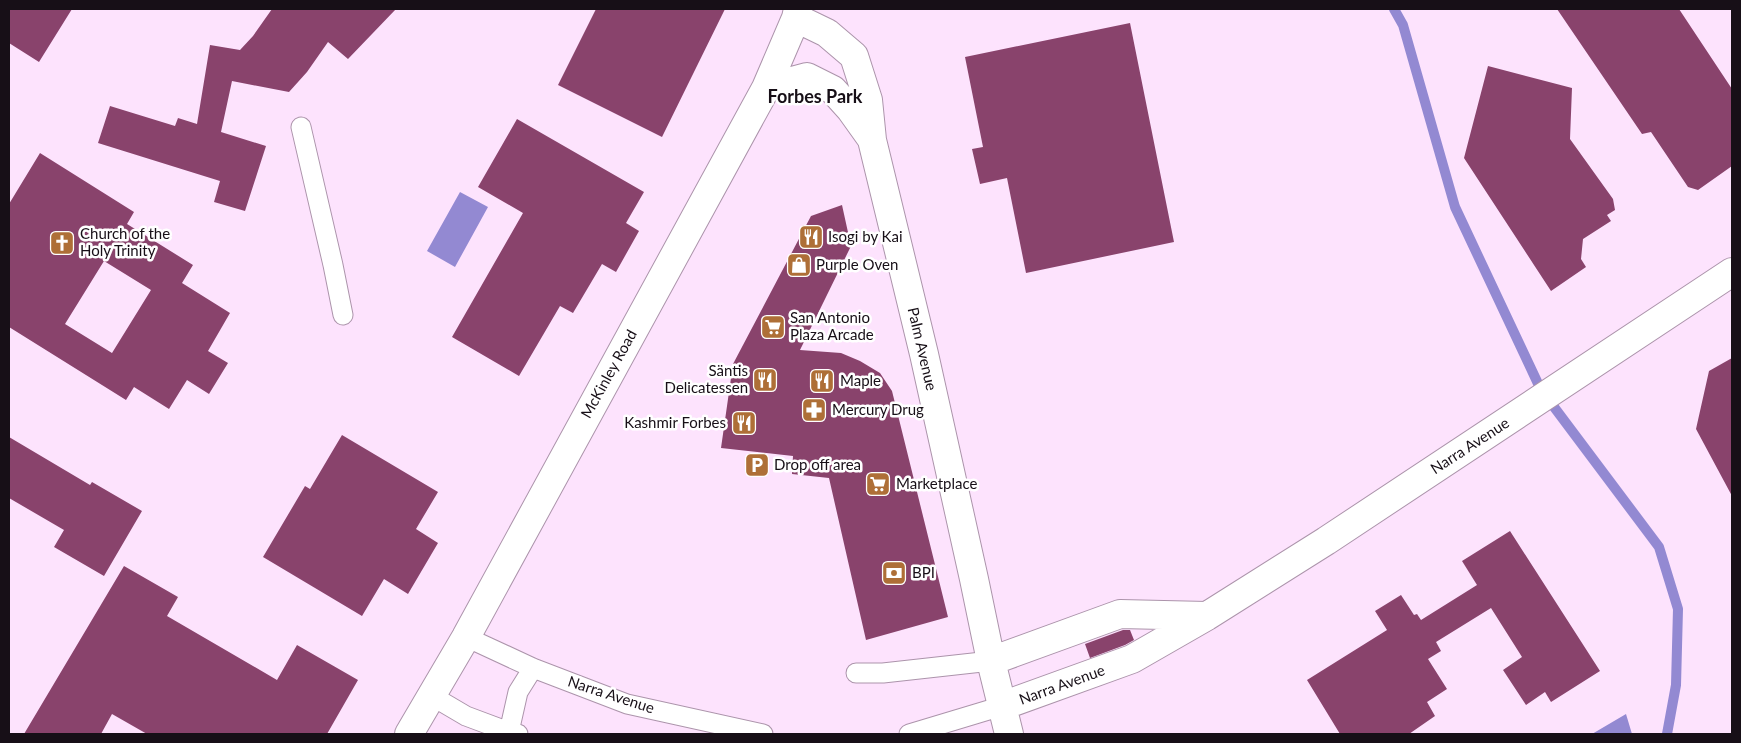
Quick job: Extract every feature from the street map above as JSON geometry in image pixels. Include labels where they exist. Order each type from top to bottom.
[{"type":"street","name":"McKinley Road","points":[[409,734],[466,637],[766,88],[797,13]]},
{"type":"street","name":"Palm Avenue","points":[[797,13],[854,56],[868,100],[872,140],[924,354],[991,661],[1009,734]]},
{"type":"street","name":"Palm Avenue","points":[[766,88],[807,77],[833,90],[851,110],[872,140]]},
{"type":"street","name":"Narra Avenue","points":[[1002,706],[1132,659],[1207,616],[1326,541],[1732,272]]},
{"type":"street","points":[[991,661],[1120,614],[1207,616]]},
{"type":"lane","points":[[301,126],[343,315]]},
{"type":"lane","name":"Narra Avenue","points":[[466,637],[533,668],[627,704],[762,734]]},
{"type":"lane","points":[[856,673],[883,673],[991,661]]},
{"type":"lane","points":[[432,696],[466,716],[513,733],[518,692],[533,668]]},
{"type":"lane","name":"Narra Avenue","points":[[909,734],[935,730],[1002,706]]},
{"type":"shaded area","points":[[460,192],[488,207],[455,267],[427,251]]},
{"type":"shaded area","points":[[1626,714],[1632,734],[1592,734]]},
{"type":"building","points":[[9,9],[72,9],[39,62],[9,43]]},
{"type":"building","points":[[272,9],[396,9],[348,59],[328,42],[307,72],[289,92],[232,81],[221,132],[266,146],[245,211],[214,202],[220,181],[98,143],[110,106],[175,126],[178,118],[197,124],[210,45],[240,50],[253,36]]},
{"type":"building","points":[[596,9],[725,9],[662,137],[558,85]]},
{"type":"building","points":[[1557,9],[1679,9],[1732,89],[1732,166],[1698,190],[1688,187],[1651,132],[1642,134]]},
{"type":"building","points":[[1130,23],[1174,242],[1026,273],[1007,178],[980,184],[972,149],[983,147],[965,57]]},
{"type":"building","points":[[1488,66],[1572,88],[1570,139],[1613,199],[1615,210],[1607,215],[1611,221],[1583,239],[1581,259],[1586,267],[1551,291],[1464,158]]},
{"type":"building","points":[[517,119],[644,192],[626,223],[639,231],[616,272],[602,264],[573,313],[560,306],[519,376],[452,337],[523,213],[478,187]]},
{"type":"building","points":[[40,153],[134,212],[127,224],[193,265],[182,283],[230,313],[208,351],[228,363],[209,394],[187,380],[169,409],[134,387],[126,400],[9,327],[9,204]],"holes":[[[104,261],[151,290],[112,353],[65,324]]]},
{"type":"building","points":[[842,205],[851,246],[800,350],[841,353],[860,361],[880,373],[892,391],[948,617],[866,640],[829,478],[792,474],[793,456],[721,448],[733,364],[811,216]]},
{"type":"building","points":[[1732,358],[1732,496],[1696,429],[1709,371]]},
{"type":"building","points":[[342,435],[438,492],[416,529],[438,543],[408,594],[384,579],[362,616],[263,557],[305,486],[310,489]]},
{"type":"building","points":[[9,437],[90,485],[92,482],[142,511],[104,576],[54,547],[64,530],[9,498]]},
{"type":"building","points":[[1510,531],[1600,671],[1551,702],[1545,692],[1526,705],[1503,670],[1522,657],[1491,608],[1436,642],[1441,651],[1428,659],[1447,689],[1427,702],[1435,716],[1409,734],[1340,734],[1307,680],[1387,630],[1375,611],[1401,595],[1414,615],[1417,614],[1421,620],[1477,585],[1462,561]]},
{"type":"building","points":[[124,566],[178,597],[167,616],[277,680],[297,645],[358,680],[327,734],[147,734],[112,714],[101,734],[24,734]]},
{"type":"building","points":[[1123,630],[1130,630],[1134,640],[1090,658],[1085,644]]},
{"type":"waterway","points":[[1394,9],[1403,25],[1455,207],[1541,390]]},
{"type":"waterway","points":[[1551,403],[1659,547],[1678,609],[1676,685],[1667,734]]},
{"type":"place","name":"Isogi by Kai","points":[[811,237]]},
{"type":"place","name":"Church of the Holy Trinity","points":[[62,243]]},
{"type":"place","name":"Purple Oven","points":[[799,265]]},
{"type":"place","name":"San Antonio Plaza Arcade","points":[[773,327]]},
{"type":"place","name":"Säntis Delicatessen","points":[[765,380]]},
{"type":"place","name":"Maple","points":[[822,381]]},
{"type":"place","name":"Mercury Drug","points":[[814,410]]},
{"type":"place","name":"Kashmir Forbes","points":[[744,423]]},
{"type":"place","name":"Drop off area","points":[[757,465]]},
{"type":"place","name":"Marketplace","points":[[878,484]]},
{"type":"place","name":"BPI","points":[[894,573]]},
{"type":"district","name":"Forbes Park","points":[[815,97]]}]
